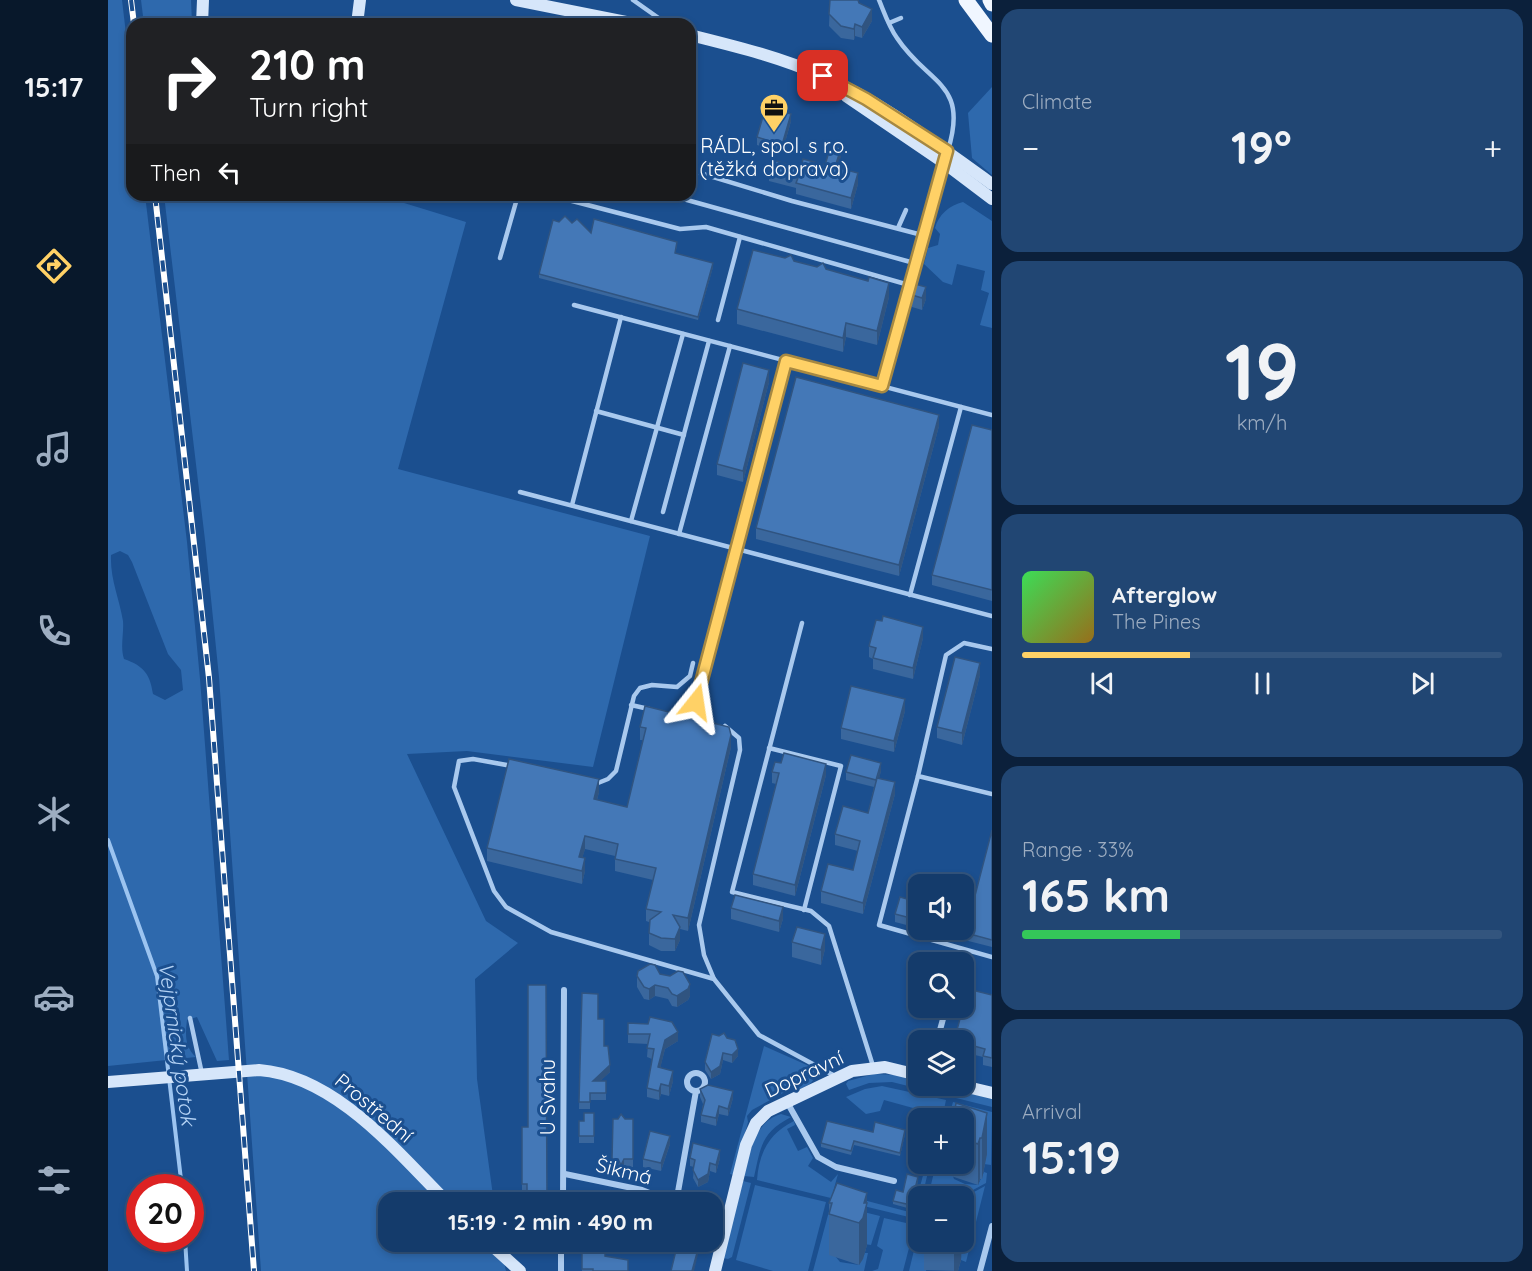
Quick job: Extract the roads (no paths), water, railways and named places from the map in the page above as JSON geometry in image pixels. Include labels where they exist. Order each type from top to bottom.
[{"type":"main road","points":[[966,0],[992,35]]},
{"type":"street","points":[[202,0],[202,18]]},
{"type":"street","points":[[358,18],[360,0]]},
{"type":"street","points":[[516,0],[606,18]]},
{"type":"street","points":[[696,37],[784,61],[992,184]]},
{"type":"street","points":[[945,157],[992,199]]},
{"type":"street","name":"U Svahu","points":[[564,990],[564,1192]]},
{"type":"street","name":"Dopravní","points":[[715,1271],[750,1133],[768,1111],[852,1071],[885,1067],[908,1073]]},
{"type":"street","name":"Prostřední","points":[[108,1082],[259,1070],[278,1071],[314,1085],[373,1128],[437,1192]]},
{"type":"street","points":[[974,1089],[992,1093]]},
{"type":"street","points":[[677,1192],[696,1091]]},
{"type":"street","points":[[787,1102],[818,1157],[836,1167],[894,1181]]},
{"type":"street","name":"Šikmá","points":[[565,1174],[647,1192]]},
{"type":"street","points":[[723,1219],[728,1221]]},
{"type":"street","points":[[980,1271],[992,1226]]},
{"type":"street","points":[[499,1252],[520,1271]]},
{"type":"street","points":[[561,1252],[561,1271]]},
{"type":"lane","points":[[633,0],[658,18]]},
{"type":"lane","points":[[879,0],[896,38],[920,67],[945,88],[954,110],[955,122],[934,202],[930,206],[914,263],[882,386]]},
{"type":"lane","points":[[889,23],[901,18]]},
{"type":"lane","points":[[696,172],[922,235]]},
{"type":"lane","points":[[500,258],[516,201]]},
{"type":"lane","points":[[572,201],[680,229],[706,227],[909,285]]},
{"type":"lane","points":[[691,201],[914,263]]},
{"type":"lane","points":[[898,228],[906,210]]},
{"type":"lane","points":[[718,320],[740,237]]},
{"type":"lane","points":[[574,305],[992,415]]},
{"type":"lane","points":[[572,506],[621,317]]},
{"type":"lane","points":[[631,521],[683,334]]},
{"type":"lane","points":[[663,512],[709,340]]},
{"type":"lane","points":[[679,534],[730,346]]},
{"type":"lane","points":[[696,702],[786,361]]},
{"type":"lane","points":[[910,595],[961,407]]},
{"type":"lane","points":[[596,411],[684,435]]},
{"type":"lane","points":[[520,492],[992,616]]},
{"type":"lane","points":[[802,623],[732,892],[804,910],[823,919],[829,926],[873,1069]]},
{"type":"lane","points":[[992,649],[964,643],[946,655],[918,776],[879,925],[992,957]]},
{"type":"lane","points":[[582,782],[601,784],[616,771],[634,696],[644,685],[677,687],[686,683],[693,663]]},
{"type":"lane","points":[[632,705],[651,710]]},
{"type":"lane","points":[[719,725],[734,732],[738,738],[740,750],[699,925],[704,955],[714,979],[759,1035],[838,1078]]},
{"type":"lane","points":[[770,748],[841,766],[804,910]]},
{"type":"lane","points":[[514,767],[473,759],[459,761],[454,787],[494,891],[506,907],[551,932],[714,979]]},
{"type":"lane","points":[[918,776],[992,794]]},
{"type":"lane","points":[[190,1018],[202,1075]]},
{"type":"waterway","name":"Vejprnický potok","points":[[108,840],[157,976],[180,1174]]},
{"type":"waterway","name":"Vejprnický potok","points":[[186,1252],[187,1271]]},
{"type":"railway","points":[[131,0],[133,18]]},
{"type":"railway","points":[[156,201],[209,678],[254,1271]]},
{"type":"place","name":"RÁDL, spol. s r.o. (těžká doprava)","points":[[774,134]]}]
